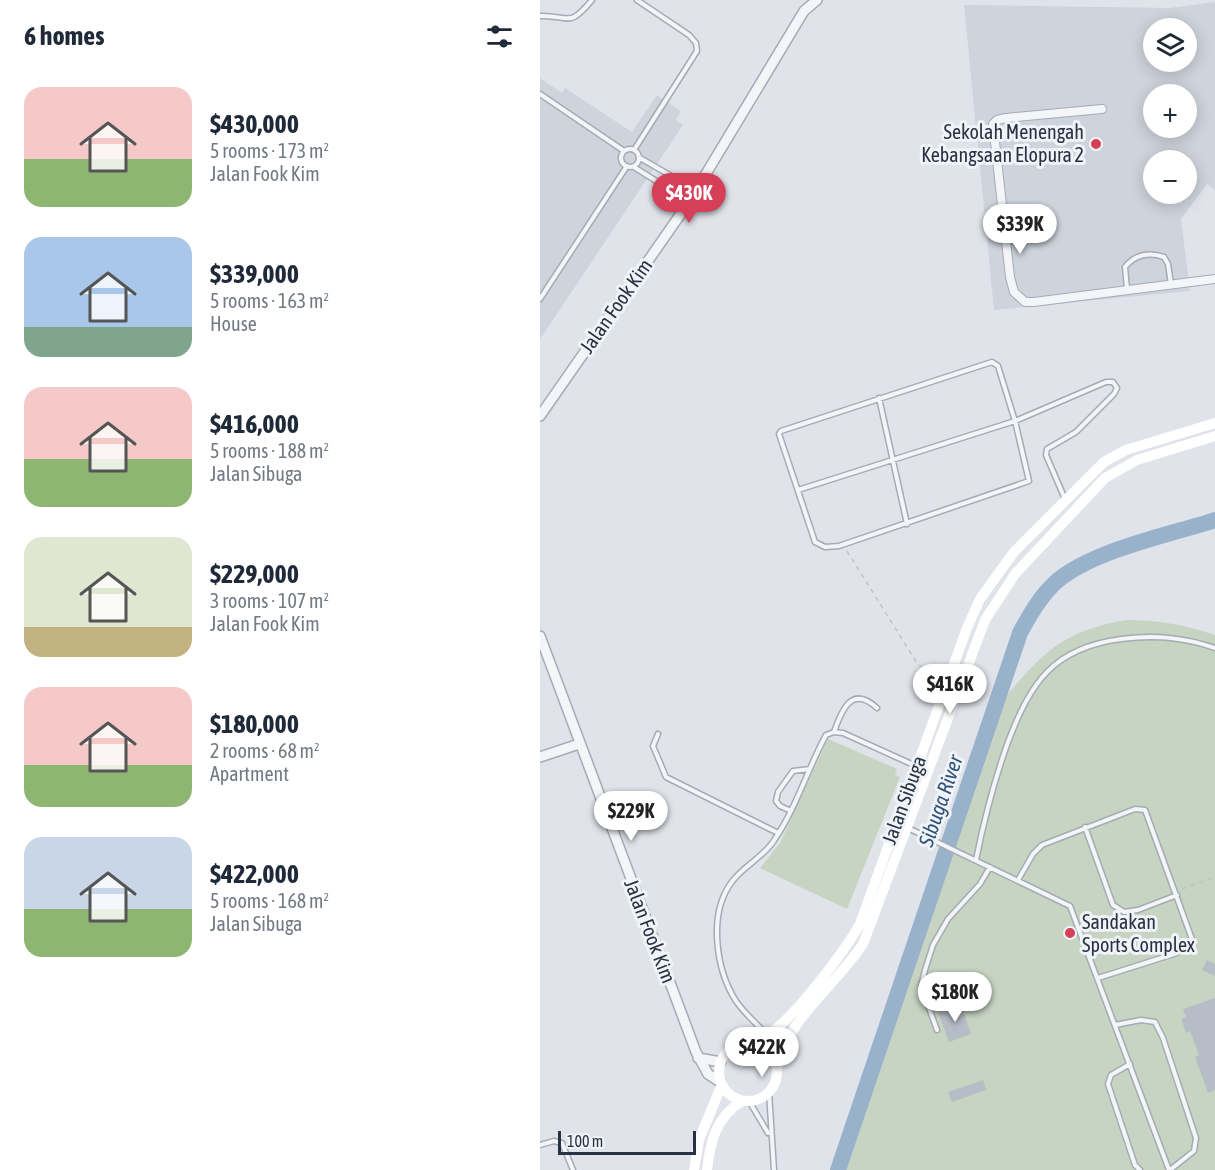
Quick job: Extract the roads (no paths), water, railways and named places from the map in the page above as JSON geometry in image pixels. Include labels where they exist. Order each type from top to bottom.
[{"type":"main road","name":"Jalan Sibuga","points":[[743,1044],[767,1036],[784,1021],[839,956],[860,924],[947,680],[980,599],[1014,552],[1104,462],[1118,453],[1215,423]]},
{"type":"main road","name":"Jalan Sibuga","points":[[777,1070],[780,1053],[789,1034],[845,969],[862,944],[985,621],[1015,574],[1095,488],[1115,471],[1152,454],[1215,436]]},
{"type":"main road","points":[[693,1170],[699,1140],[721,1083],[721,1062],[734,1047],[753,1044],[770,1053],[777,1070],[777,1078],[769,1092],[745,1101],[728,1111],[718,1124],[707,1170]]},
{"type":"main road","points":[[721,1083],[726,1092],[745,1101]]},
{"type":"street","points":[[804,11],[807,0]]},
{"type":"street","points":[[804,11],[817,0]]},
{"type":"street","name":"Jalan Fook Kim","points":[[540,416],[696,190],[804,11]]},
{"type":"street","points":[[1102,109],[1006,118],[997,120],[993,124],[1010,277],[1014,292],[1025,302],[1215,279]]},
{"type":"street","name":"Jalan Fook Kim","points":[[540,636],[698,1058]]},
{"type":"street","points":[[540,757],[579,744]]},
{"type":"street","points":[[698,1058],[721,1062]]},
{"type":"street","points":[[698,1058],[708,1074],[721,1083]]},
{"type":"lane","points":[[540,16],[568,20],[580,14],[592,0]]},
{"type":"lane","points":[[634,150],[697,51],[696,43],[689,35],[638,0]]},
{"type":"lane","points":[[540,94],[624,151],[634,150]]},
{"type":"lane","points":[[634,150],[639,158],[696,190]]},
{"type":"lane","points":[[624,151],[622,161],[627,166],[634,166],[688,202]]},
{"type":"lane","points":[[634,166],[639,158]]},
{"type":"lane","points":[[540,299],[627,166]]},
{"type":"lane","points":[[1127,289],[1125,267],[1131,260],[1155,254],[1164,257],[1168,264],[1171,284]]},
{"type":"lane","points":[[992,362],[998,366],[1015,421],[1029,479],[1026,483],[844,545],[832,548],[815,542],[779,434],[781,431],[879,398],[992,362]]},
{"type":"lane","points":[[798,490],[1015,421],[1106,382],[1116,384],[1113,394],[1076,432],[1047,449],[1046,455],[1065,500]]},
{"type":"lane","points":[[879,398],[907,524]]},
{"type":"lane","points":[[976,860],[989,798],[1024,701],[1038,680],[1059,661],[1102,642],[1147,636],[1192,640],[1215,648]]},
{"type":"lane","points":[[834,732],[841,712],[852,700],[860,698],[877,708]]},
{"type":"lane","points":[[767,1036],[736,1002],[723,973],[717,928],[722,901],[731,883],[772,844],[791,812],[826,735],[834,732],[843,733],[916,766]]},
{"type":"lane","points":[[658,734],[653,746],[666,777],[778,833]]},
{"type":"lane","points":[[791,812],[776,801],[778,792],[793,771],[810,769]]},
{"type":"lane","points":[[1018,880],[1033,854],[1042,845],[1135,808],[1145,810],[1193,942]]},
{"type":"lane","points":[[1085,827],[1113,905],[1124,912],[1131,911],[1176,893]]},
{"type":"lane","points":[[908,828],[1070,906],[1169,1170],[1194,1151],[1196,1138],[1163,1038],[1155,1022],[1141,1020],[1115,1025]]},
{"type":"lane","points":[[937,1030],[921,986],[933,945],[948,919],[975,890],[990,867]]},
{"type":"lane","points":[[1098,978],[1177,953]]},
{"type":"lane","points":[[1130,1064],[1111,1075],[1108,1084],[1135,1164],[1140,1170]]},
{"type":"lane","points":[[769,1092],[770,1136],[774,1170]]},
{"type":"lane","points":[[745,1101],[770,1136]]},
{"type":"lane","points":[[540,1145],[554,1141],[562,1143],[573,1170]]},
{"type":"waterway","name":"Sibuga River","points":[[838,1170],[1020,633],[1028,619],[1051,586],[1091,560],[1215,520]]},
{"type":"place","name":"Sekolah Menengah Kebangsaan Elopura 2","points":[[1096,144]]},
{"type":"place","name":"Sandakan Sports Complex","points":[[1070,933]]}]
